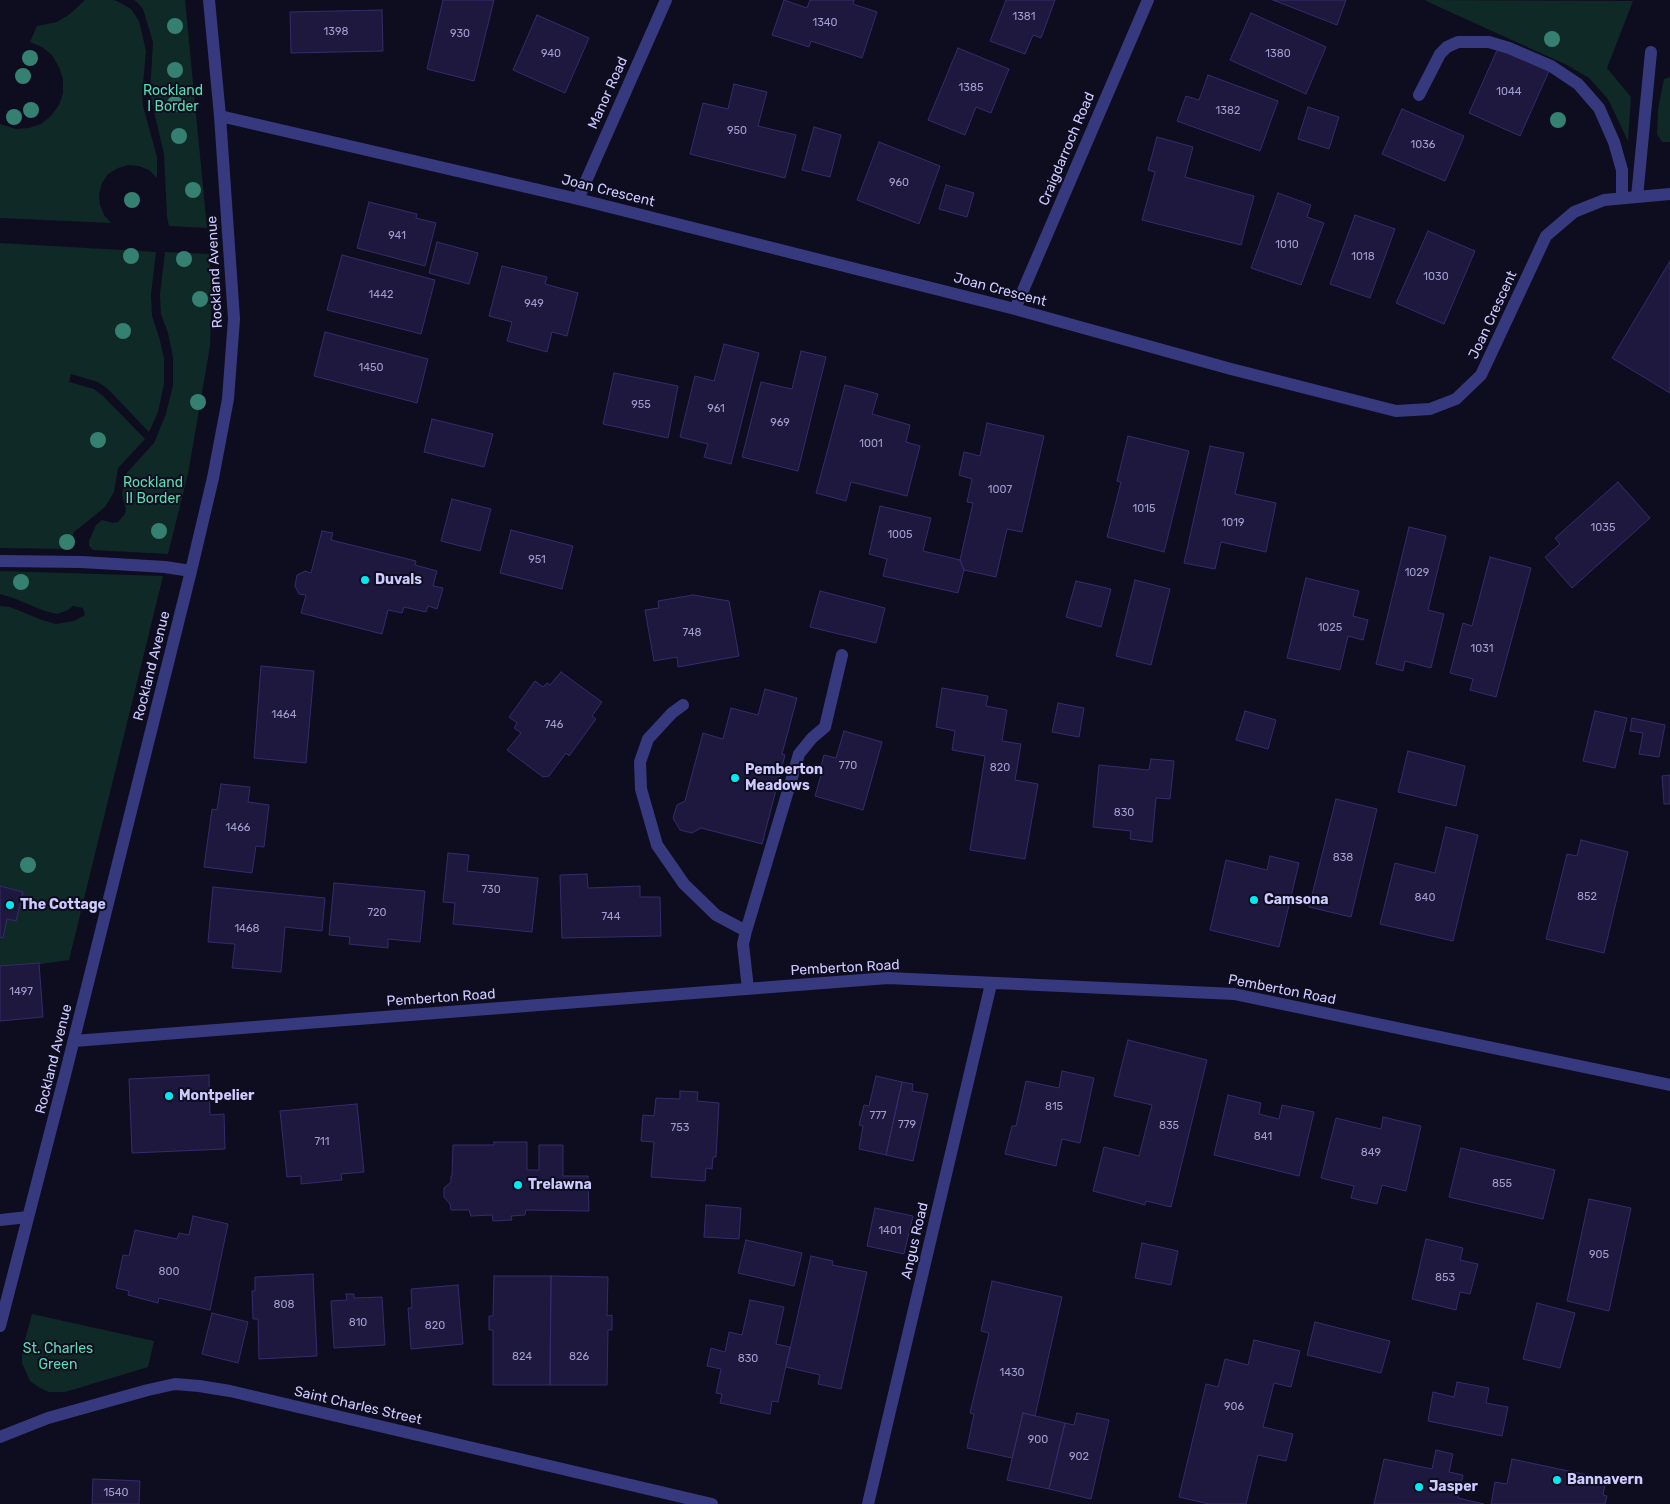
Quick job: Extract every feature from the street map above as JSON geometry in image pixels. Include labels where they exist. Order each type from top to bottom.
[{"type":"street","name":"Rockland Avenue","points":[[0,1326],[74,1041],[190,571],[228,399],[234,319],[220,116],[209,0]]},
{"type":"street","name":"Manor Road","points":[[578,199],[666,0]]},
{"type":"street","name":"Craigdarroch Road","points":[[1015,309],[1148,0]]},
{"type":"street","points":[[1419,95],[1440,54],[1447,47],[1458,42],[1489,42],[1509,48],[1551,66],[1578,84],[1599,108],[1614,142],[1622,170],[1622,198]]},
{"type":"street","points":[[1637,197],[1651,52]]},
{"type":"street","name":"Joan Crescent","points":[[220,116],[578,199],[1015,309],[1232,369],[1396,411],[1430,409],[1456,399],[1481,375],[1546,236],[1574,212],[1604,200],[1670,194]]},
{"type":"street","points":[[0,561],[128,565],[165,567],[190,571]]},
{"type":"street","points":[[748,989],[743,944],[746,930],[799,754],[825,727],[842,655]]},
{"type":"street","points":[[683,706],[672,713],[648,739],[640,762],[641,789],[646,808],[657,844],[684,884],[716,915],[746,930]]},
{"type":"street","name":"Pemberton Road","points":[[74,1041],[888,978],[1234,994],[1670,1085]]},
{"type":"street","name":"Angus Road","points":[[868,1504],[991,984]]},
{"type":"street","points":[[0,1220],[28,1217]]},
{"type":"street","name":"Saint Charles Street","points":[[0,1437],[48,1418],[148,1390],[176,1384],[199,1386],[230,1391],[712,1504]]},
{"type":"green space","points":[[85,0],[117,1],[131,9],[139,21],[146,51],[142,94],[143,106],[157,157],[157,178],[149,170],[139,166],[128,165],[108,174],[102,183],[99,194],[100,205],[104,215],[111,223],[0,218],[0,124],[16,129],[29,128],[41,124],[51,116],[59,105],[63,93],[63,79],[52,55],[42,47],[30,42],[37,26],[57,22],[70,14]]},
{"type":"green space","name":"Rockland I Border","points":[[134,0],[185,0],[207,228],[169,226],[164,154],[150,94],[153,42],[143,9]]},
{"type":"green space","points":[[1426,0],[1633,1],[1607,68],[1631,97],[1628,141],[1608,99],[1589,78],[1567,65]]},
{"type":"green space","points":[[1670,77],[1670,142],[1662,142],[1657,134],[1658,109],[1664,79]]},
{"type":"green space","points":[[0,243],[156,252],[151,294],[152,316],[164,358],[164,384],[158,412],[149,432],[108,389],[98,382],[71,374],[69,382],[94,389],[145,439],[118,468],[114,492],[105,507],[74,532],[69,549],[0,548]]},
{"type":"green space","name":"Rockland II Border","points":[[165,252],[209,254],[212,293],[210,346],[188,474],[168,554],[93,550],[89,546],[89,541],[96,525],[102,520],[113,523],[118,522],[125,514],[126,509],[122,495],[125,475],[154,443],[166,414],[173,385],[173,357],[168,333],[161,314],[160,295]]},
{"type":"green space","points":[[0,571],[163,576],[69,960],[0,970],[0,606],[10,607],[56,624],[74,621],[85,615],[83,608],[73,606],[57,614],[0,594]]},
{"type":"green space","name":"St. Charles Green","points":[[32,1314],[154,1341],[148,1367],[65,1392],[49,1392],[40,1388],[30,1381],[22,1363],[22,1351]]},
{"type":"building","points":[[443,0],[494,0],[474,81],[427,69]]},
{"type":"building","points":[[784,0],[807,8],[810,0],[854,0],[853,4],[877,12],[862,58],[811,41],[809,47],[772,35]]},
{"type":"building","points":[[1006,0],[1055,0],[1041,38],[1033,35],[1025,54],[990,41]]},
{"type":"building","points":[[1273,0],[1346,0],[1337,25]]},
{"type":"building","points":[[382,10],[383,51],[291,53],[290,12]]},
{"type":"building","points":[[1251,13],[1326,47],[1306,94],[1230,60]]},
{"type":"building","points":[[537,15],[589,38],[565,93],[513,70]]},
{"type":"building","points":[[958,48],[1009,69],[991,113],[976,107],[965,135],[928,120]]},
{"type":"building","points":[[1498,48],[1549,71],[1520,136],[1469,113]]},
{"type":"building","points":[[1208,75],[1278,101],[1260,151],[1177,121],[1186,96],[1199,100]]},
{"type":"building","points":[[734,84],[767,92],[758,126],[796,135],[785,178],[690,154],[703,103],[728,109]]},
{"type":"building","points":[[1308,107],[1339,117],[1329,149],[1298,139]]},
{"type":"building","points":[[1402,109],[1464,136],[1445,181],[1382,154]]},
{"type":"building","points":[[814,127],[841,135],[830,177],[802,170]]},
{"type":"building","points":[[1157,137],[1193,147],[1185,177],[1254,196],[1241,245],[1142,220],[1155,172],[1148,170]]},
{"type":"building","points":[[879,142],[940,166],[919,224],[857,200]]},
{"type":"building","points":[[946,185],[974,193],[967,217],[939,209]]},
{"type":"building","points":[[1278,193],[1311,205],[1307,217],[1324,223],[1301,285],[1251,268]]},
{"type":"building","points":[[369,202],[417,214],[416,218],[436,223],[425,266],[357,248]]},
{"type":"building","points":[[1355,215],[1395,229],[1370,298],[1330,284]]},
{"type":"building","points":[[1428,231],[1475,251],[1444,324],[1396,303]]},
{"type":"building","points":[[437,242],[478,253],[469,284],[429,273]]},
{"type":"building","points":[[342,255],[435,280],[421,334],[327,310]]},
{"type":"building","points":[[1670,261],[1670,393],[1612,358]]},
{"type":"building","points":[[502,266],[547,277],[545,284],[578,293],[567,336],[552,332],[547,352],[507,341],[512,322],[489,316]]},
{"type":"building","points":[[325,332],[428,359],[417,403],[314,376]]},
{"type":"building","points":[[724,344],[759,353],[731,464],[704,457],[708,444],[680,437],[695,376],[714,381]]},
{"type":"building","points":[[801,351],[826,357],[798,471],[742,457],[761,382],[792,389]]},
{"type":"building","points":[[614,373],[678,386],[668,438],[603,424]]},
{"type":"building","points":[[845,385],[878,394],[872,414],[910,425],[906,442],[920,446],[907,496],[851,482],[846,501],[816,493]]},
{"type":"building","points":[[432,419],[493,434],[484,467],[424,452]]},
{"type":"building","points":[[987,423],[1044,436],[1022,532],[1007,529],[996,577],[964,570],[960,560],[973,503],[967,502],[972,479],[959,475],[964,452],[980,456]]},
{"type":"building","points":[[1128,436],[1189,451],[1164,552],[1107,537],[1121,482],[1117,481]]},
{"type":"building","points":[[1210,446],[1244,453],[1235,494],[1276,503],[1266,552],[1221,542],[1215,569],[1184,563]]},
{"type":"building","points":[[1618,482],[1650,518],[1572,588],[1545,557],[1560,544],[1555,538]]},
{"type":"building","points":[[452,499],[491,509],[480,551],[441,541]]},
{"type":"building","points":[[880,506],[931,518],[923,551],[960,560],[964,570],[958,593],[883,576],[887,559],[869,554]]},
{"type":"building","points":[[1409,527],[1446,536],[1428,610],[1444,614],[1431,668],[1405,661],[1403,671],[1376,664]]},
{"type":"building","points":[[511,530],[573,546],[562,589],[500,573]]},
{"type":"building","name":"Duvals","points":[[322,531],[333,533],[331,540],[416,561],[415,565],[437,571],[433,586],[443,588],[437,609],[428,606],[426,612],[404,607],[402,613],[388,610],[382,634],[301,613],[306,595],[299,594],[295,586],[297,575],[305,571],[311,573]]},
{"type":"building","points":[[1490,557],[1531,568],[1496,697],[1470,690],[1473,679],[1450,673],[1463,623],[1472,626]]},
{"type":"building","points":[[1306,578],[1359,591],[1353,616],[1368,620],[1363,640],[1348,636],[1340,670],[1287,658]]},
{"type":"building","points":[[1135,580],[1170,589],[1151,665],[1116,656]]},
{"type":"building","points":[[1076,581],[1111,589],[1101,627],[1066,617]]},
{"type":"building","points":[[820,591],[885,608],[876,643],[810,627]]},
{"type":"building","points":[[693,595],[729,601],[739,656],[678,667],[677,657],[654,661],[645,610],[659,608],[658,601]]},
{"type":"building","points":[[261,666],[314,671],[306,763],[254,758]]},
{"type":"building","points":[[561,672],[602,702],[592,716],[596,719],[569,756],[566,753],[549,776],[543,777],[507,750],[521,733],[514,728],[517,723],[509,717],[535,681],[543,687],[547,683],[550,685]]},
{"type":"building","points":[[942,688],[988,696],[986,706],[1007,710],[1002,741],[1021,744],[1015,780],[1038,784],[1025,859],[970,850],[985,756],[952,750],[955,731],[936,727]]},
{"type":"building","name":"Pemberton Meadows","points":[[765,689],[797,698],[782,754],[785,755],[762,844],[701,828],[692,833],[680,830],[673,818],[677,805],[685,801],[703,733],[723,739],[731,708],[758,715]]},
{"type":"building","points":[[1058,703],[1084,708],[1079,737],[1052,732]]},
{"type":"building","points":[[1245,711],[1276,720],[1268,749],[1236,740]]},
{"type":"building","points":[[1595,711],[1627,718],[1615,768],[1583,761]]},
{"type":"building","points":[[1632,718],[1665,725],[1659,757],[1639,754],[1643,733],[1630,731]]},
{"type":"building","points":[[844,731],[882,742],[863,810],[815,796],[824,755],[836,758]]},
{"type":"building","points":[[1408,751],[1465,766],[1456,806],[1398,792]]},
{"type":"building","points":[[1151,759],[1174,761],[1170,799],[1156,798],[1152,842],[1130,839],[1131,831],[1093,827],[1099,765],[1149,770]]},
{"type":"building","points":[[1670,775],[1670,804],[1664,804],[1662,776]]},
{"type":"building","points":[[221,784],[250,787],[248,802],[269,805],[264,847],[256,846],[252,873],[204,867],[212,809],[217,810]]},
{"type":"building","points":[[1336,799],[1377,809],[1351,917],[1309,907]]},
{"type":"building","points":[[1446,827],[1478,835],[1453,941],[1380,924],[1395,863],[1435,873]]},
{"type":"building","points":[[1581,840],[1628,852],[1604,953],[1546,939],[1567,854],[1577,856]]},
{"type":"building","points":[[448,853],[469,855],[467,871],[538,878],[532,932],[453,924],[455,903],[443,902]]},
{"type":"building","name":"Camsona","points":[[1270,856],[1299,863],[1279,947],[1210,930],[1226,860],[1267,870]]},
{"type":"building","points":[[587,874],[588,888],[640,886],[640,897],[660,897],[661,936],[562,938],[560,875]]},
{"type":"building","points":[[334,883],[425,891],[420,942],[388,939],[388,948],[349,944],[350,937],[329,935]]},
{"type":"building","name":"The Cottage","points":[[0,886],[23,892],[16,921],[7,919],[3,938],[0,937]]},
{"type":"building","points":[[213,887],[325,898],[322,931],[285,927],[281,972],[232,968],[235,944],[208,942]]},
{"type":"building","points":[[39,963],[43,1017],[0,1021],[0,966]]},
{"type":"building","points":[[1128,1040],[1207,1060],[1171,1207],[1146,1201],[1145,1205],[1093,1191],[1104,1147],[1139,1156],[1152,1105],[1114,1096]]},
{"type":"building","points":[[1062,1071],[1094,1078],[1080,1143],[1062,1139],[1056,1166],[1005,1154],[1012,1126],[1016,1126],[1026,1081],[1059,1088]]},
{"type":"building","name":"Montpelier","points":[[209,1075],[210,1115],[224,1114],[225,1149],[132,1153],[129,1079]]},
{"type":"building","points":[[876,1076],[902,1082],[886,1155],[859,1149],[863,1126],[859,1125],[864,1105],[869,1106]]},
{"type":"building","points":[[902,1082],[913,1084],[912,1091],[928,1094],[913,1161],[886,1155]]},
{"type":"building","points":[[680,1091],[698,1092],[697,1101],[719,1103],[716,1157],[713,1157],[712,1169],[706,1168],[705,1181],[651,1177],[654,1142],[641,1141],[643,1115],[654,1116],[656,1098],[680,1099]]},
{"type":"building","points":[[1228,1095],[1261,1103],[1259,1114],[1279,1119],[1282,1105],[1314,1112],[1299,1176],[1214,1155]]},
{"type":"building","points":[[357,1104],[364,1172],[341,1174],[342,1180],[301,1184],[301,1176],[287,1177],[280,1111]]},
{"type":"building","points":[[1383,1117],[1421,1126],[1406,1191],[1382,1185],[1377,1204],[1351,1198],[1354,1186],[1321,1178],[1336,1118],[1381,1129]]},
{"type":"building","name":"Trelawna","points":[[494,1142],[527,1142],[527,1170],[539,1170],[539,1145],[563,1145],[563,1176],[588,1176],[589,1211],[526,1210],[525,1215],[511,1216],[512,1220],[493,1221],[492,1215],[471,1216],[469,1210],[451,1210],[450,1204],[444,1197],[444,1188],[451,1182],[453,1145],[494,1145]]},
{"type":"building","points":[[1461,1148],[1555,1170],[1543,1219],[1449,1197]]},
{"type":"building","points":[[1589,1199],[1631,1208],[1609,1311],[1567,1301]]},
{"type":"building","points":[[706,1205],[741,1208],[739,1239],[704,1237]]},
{"type":"building","points":[[875,1208],[913,1216],[904,1254],[867,1246]]},
{"type":"building","points":[[193,1216],[228,1224],[210,1310],[159,1298],[158,1303],[128,1295],[129,1291],[116,1288],[123,1255],[129,1256],[135,1230],[177,1239],[179,1233],[189,1235]]},
{"type":"building","points":[[1426,1239],[1463,1248],[1460,1260],[1478,1264],[1470,1294],[1460,1292],[1456,1310],[1412,1299]]},
{"type":"building","points":[[746,1240],[802,1253],[794,1286],[738,1273]]},
{"type":"building","points":[[1142,1243],[1178,1251],[1171,1285],[1135,1278]]},
{"type":"building","points":[[811,1256],[833,1261],[832,1265],[867,1272],[841,1389],[818,1384],[820,1375],[786,1367]]},
{"type":"building","points":[[313,1274],[317,1356],[259,1359],[258,1319],[253,1319],[252,1291],[255,1291],[255,1277]]},
{"type":"building","points":[[494,1276],[551,1276],[550,1385],[493,1385],[493,1330],[489,1330],[489,1316],[493,1316]]},
{"type":"building","points":[[551,1276],[608,1277],[607,1316],[612,1315],[612,1330],[608,1330],[607,1385],[550,1385]]},
{"type":"building","points":[[992,1281],[1062,1297],[1035,1416],[1023,1413],[1012,1458],[967,1448],[974,1414],[970,1413],[989,1333],[981,1331]]},
{"type":"building","points":[[458,1285],[463,1344],[411,1349],[408,1308],[412,1308],[411,1289]]},
{"type":"building","points":[[346,1294],[354,1294],[354,1298],[382,1297],[385,1345],[334,1348],[331,1301],[347,1300]]},
{"type":"building","points":[[750,1300],[784,1307],[776,1344],[790,1347],[778,1402],[772,1401],[770,1414],[720,1403],[722,1394],[716,1393],[721,1369],[707,1366],[711,1348],[725,1352],[729,1332],[742,1335]]},
{"type":"building","points":[[1537,1303],[1575,1313],[1560,1368],[1523,1359]]},
{"type":"building","points":[[212,1313],[248,1322],[238,1363],[202,1354]]},
{"type":"building","points":[[1315,1322],[1390,1341],[1381,1373],[1307,1355]]},
{"type":"building","points":[[1254,1340],[1300,1351],[1291,1387],[1274,1383],[1263,1427],[1293,1434],[1286,1461],[1258,1455],[1246,1504],[1209,1504],[1179,1497],[1206,1384],[1218,1387],[1225,1359],[1248,1365]]},
{"type":"building","points":[[1457,1382],[1489,1388],[1486,1403],[1508,1407],[1502,1436],[1428,1421],[1433,1392],[1454,1397]]},
{"type":"building","points":[[1023,1413],[1065,1423],[1049,1489],[1007,1480]]},
{"type":"building","points":[[1077,1413],[1109,1420],[1091,1499],[1049,1489],[1065,1423],[1074,1425]]},
{"type":"building","name":"Jasper","points":[[1436,1450],[1453,1454],[1449,1472],[1463,1475],[1458,1498],[1484,1504],[1374,1504],[1384,1459],[1432,1469]]},
{"type":"building","name":"Bannavern","points":[[1512,1459],[1606,1479],[1603,1495],[1607,1496],[1605,1504],[1491,1504],[1495,1482],[1507,1484]]},
{"type":"building","points":[[93,1479],[140,1481],[139,1504],[92,1504]]},
{"type":"place","name":"Duvals","points":[[365,580]]},
{"type":"place","name":"Pemberton Meadows","points":[[735,778]]},
{"type":"place","name":"Camsona","points":[[1254,900]]},
{"type":"place","name":"The Cottage","points":[[10,905]]},
{"type":"place","name":"Montpelier","points":[[169,1096]]},
{"type":"place","name":"Trelawna","points":[[518,1185]]},
{"type":"place","name":"Bannavern","points":[[1557,1480]]},
{"type":"place","name":"Jasper","points":[[1419,1487]]}]
